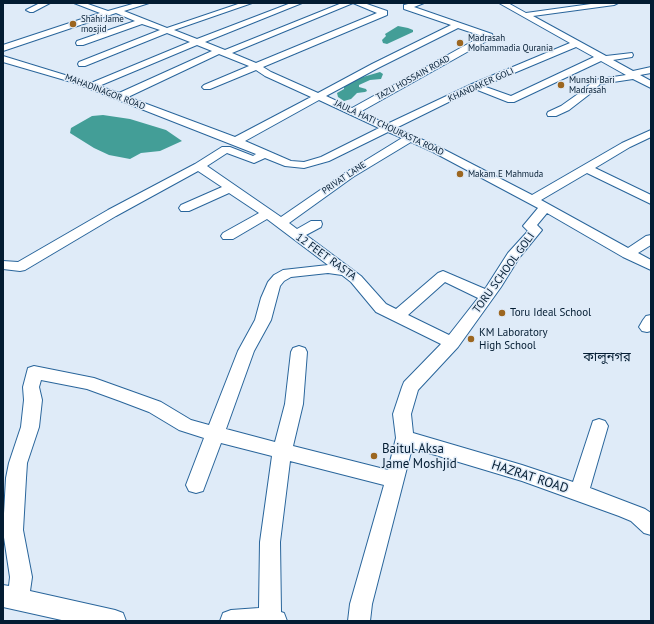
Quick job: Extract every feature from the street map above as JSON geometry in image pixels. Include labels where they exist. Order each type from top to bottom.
[{"type":"street","points":[[30,10],[46,3]]},
{"type":"street","name":"JAULA HATI CHOURASTA ROAD","points":[[78,3],[168,30],[258,67],[268,74],[354,111],[469,166],[651,266]]},
{"type":"street","points":[[3,48],[112,12],[145,3]]},
{"type":"street","points":[[82,64],[168,30],[248,3]]},
{"type":"street","points":[[91,86],[197,42],[298,3]]},
{"type":"street","points":[[119,97],[222,52],[349,3]]},
{"type":"street","points":[[208,87],[384,13],[357,3]]},
{"type":"street","name":"TAZU HOSSAIN ROAD","points":[[354,111],[489,36],[404,6],[420,3]]},
{"type":"street","points":[[503,3],[651,85]]},
{"type":"street","points":[[572,3],[591,12]]},
{"type":"street","points":[[527,15],[614,3]]},
{"type":"street","points":[[80,44],[142,21]]},
{"type":"street","points":[[236,142],[375,66],[458,25]]},
{"type":"street","name":"KHANDAKER GOLI","points":[[286,162],[294,165],[304,165],[325,159],[476,86],[576,44]]},
{"type":"street","points":[[476,86],[511,100],[604,58],[629,55]]},
{"type":"street","name":"MAHADINAGOR ROAD","points":[[3,59],[91,86],[286,162]]},
{"type":"street","points":[[552,114],[565,108],[588,91],[596,82],[621,79],[633,76],[632,74],[651,70]]},
{"type":"street","points":[[532,200],[651,132]]},
{"type":"street","name":"PRIVAT LANE","points":[[281,223],[361,167],[411,138]]},
{"type":"street","points":[[640,138],[651,143]]},
{"type":"street","points":[[3,265],[20,267],[112,213],[199,166],[226,149],[254,160],[266,153]]},
{"type":"street","name":"12 FEET RASTA","points":[[199,166],[281,223],[329,258],[343,271],[360,282],[381,308],[452,343]]},
{"type":"street","points":[[586,168],[651,200]]},
{"type":"street","points":[[185,208],[230,188]]},
{"type":"street","name":"TORU SCHOOL GOLI","points":[[405,438],[402,414],[410,388],[452,343],[487,296],[513,256],[536,230],[529,226],[545,207]]},
{"type":"street","points":[[228,236],[267,214]]},
{"type":"street","points":[[296,235],[316,224]]},
{"type":"street","points":[[628,254],[651,239]]},
{"type":"street","points":[[196,485],[246,351],[263,320],[268,298],[273,285],[279,278],[288,273],[328,269],[343,271]]},
{"type":"street","points":[[397,316],[443,276],[487,296]]},
{"type":"street","points":[[231,621],[272,620],[270,542],[282,452],[294,404],[299,352]]},
{"type":"street","points":[[115,621],[10,597],[21,577],[13,530],[18,463],[31,420],[33,400],[31,387],[34,372],[88,383],[126,396],[156,407],[185,425],[214,434],[395,480]]},
{"type":"street","points":[[579,493],[599,426]]},
{"type":"street","points":[[359,621],[361,604],[405,438]]},
{"type":"street","name":"HAZRAT ROAD","points":[[405,438],[507,468],[633,512],[651,526]]},
{"type":"shaded area","points":[[398,26],[413,30],[413,32],[387,44],[383,43],[382,40],[386,36],[385,34]]},
{"type":"shaded area","points":[[380,72],[383,74],[381,79],[370,80],[359,85],[359,87],[366,89],[367,91],[357,93],[351,99],[344,101],[338,97],[337,93],[344,89],[344,85],[356,79]]},
{"type":"shaded area","points":[[103,115],[130,119],[166,130],[182,141],[160,151],[141,153],[130,159],[109,155],[94,148],[70,133],[71,128],[92,116]]},
{"type":"place","name":"Shahi Jame mosjid","points":[[73,24]]},
{"type":"place","name":"Madrasah Mohammadia Qurania","points":[[460,43]]},
{"type":"place","name":"Munshi Bari Madrasah","points":[[561,85]]},
{"type":"place","name":"Makam E Mahmuda","points":[[460,174]]},
{"type":"place","name":"Toru Ideal School","points":[[502,313]]},
{"type":"place","name":"KM Laboratory High School","points":[[471,339]]},
{"type":"place","name":"Baitul Aksa Jame Moshjid","points":[[374,456]]},
{"type":"district","name":"কালুনগর","points":[[607,357]]}]
